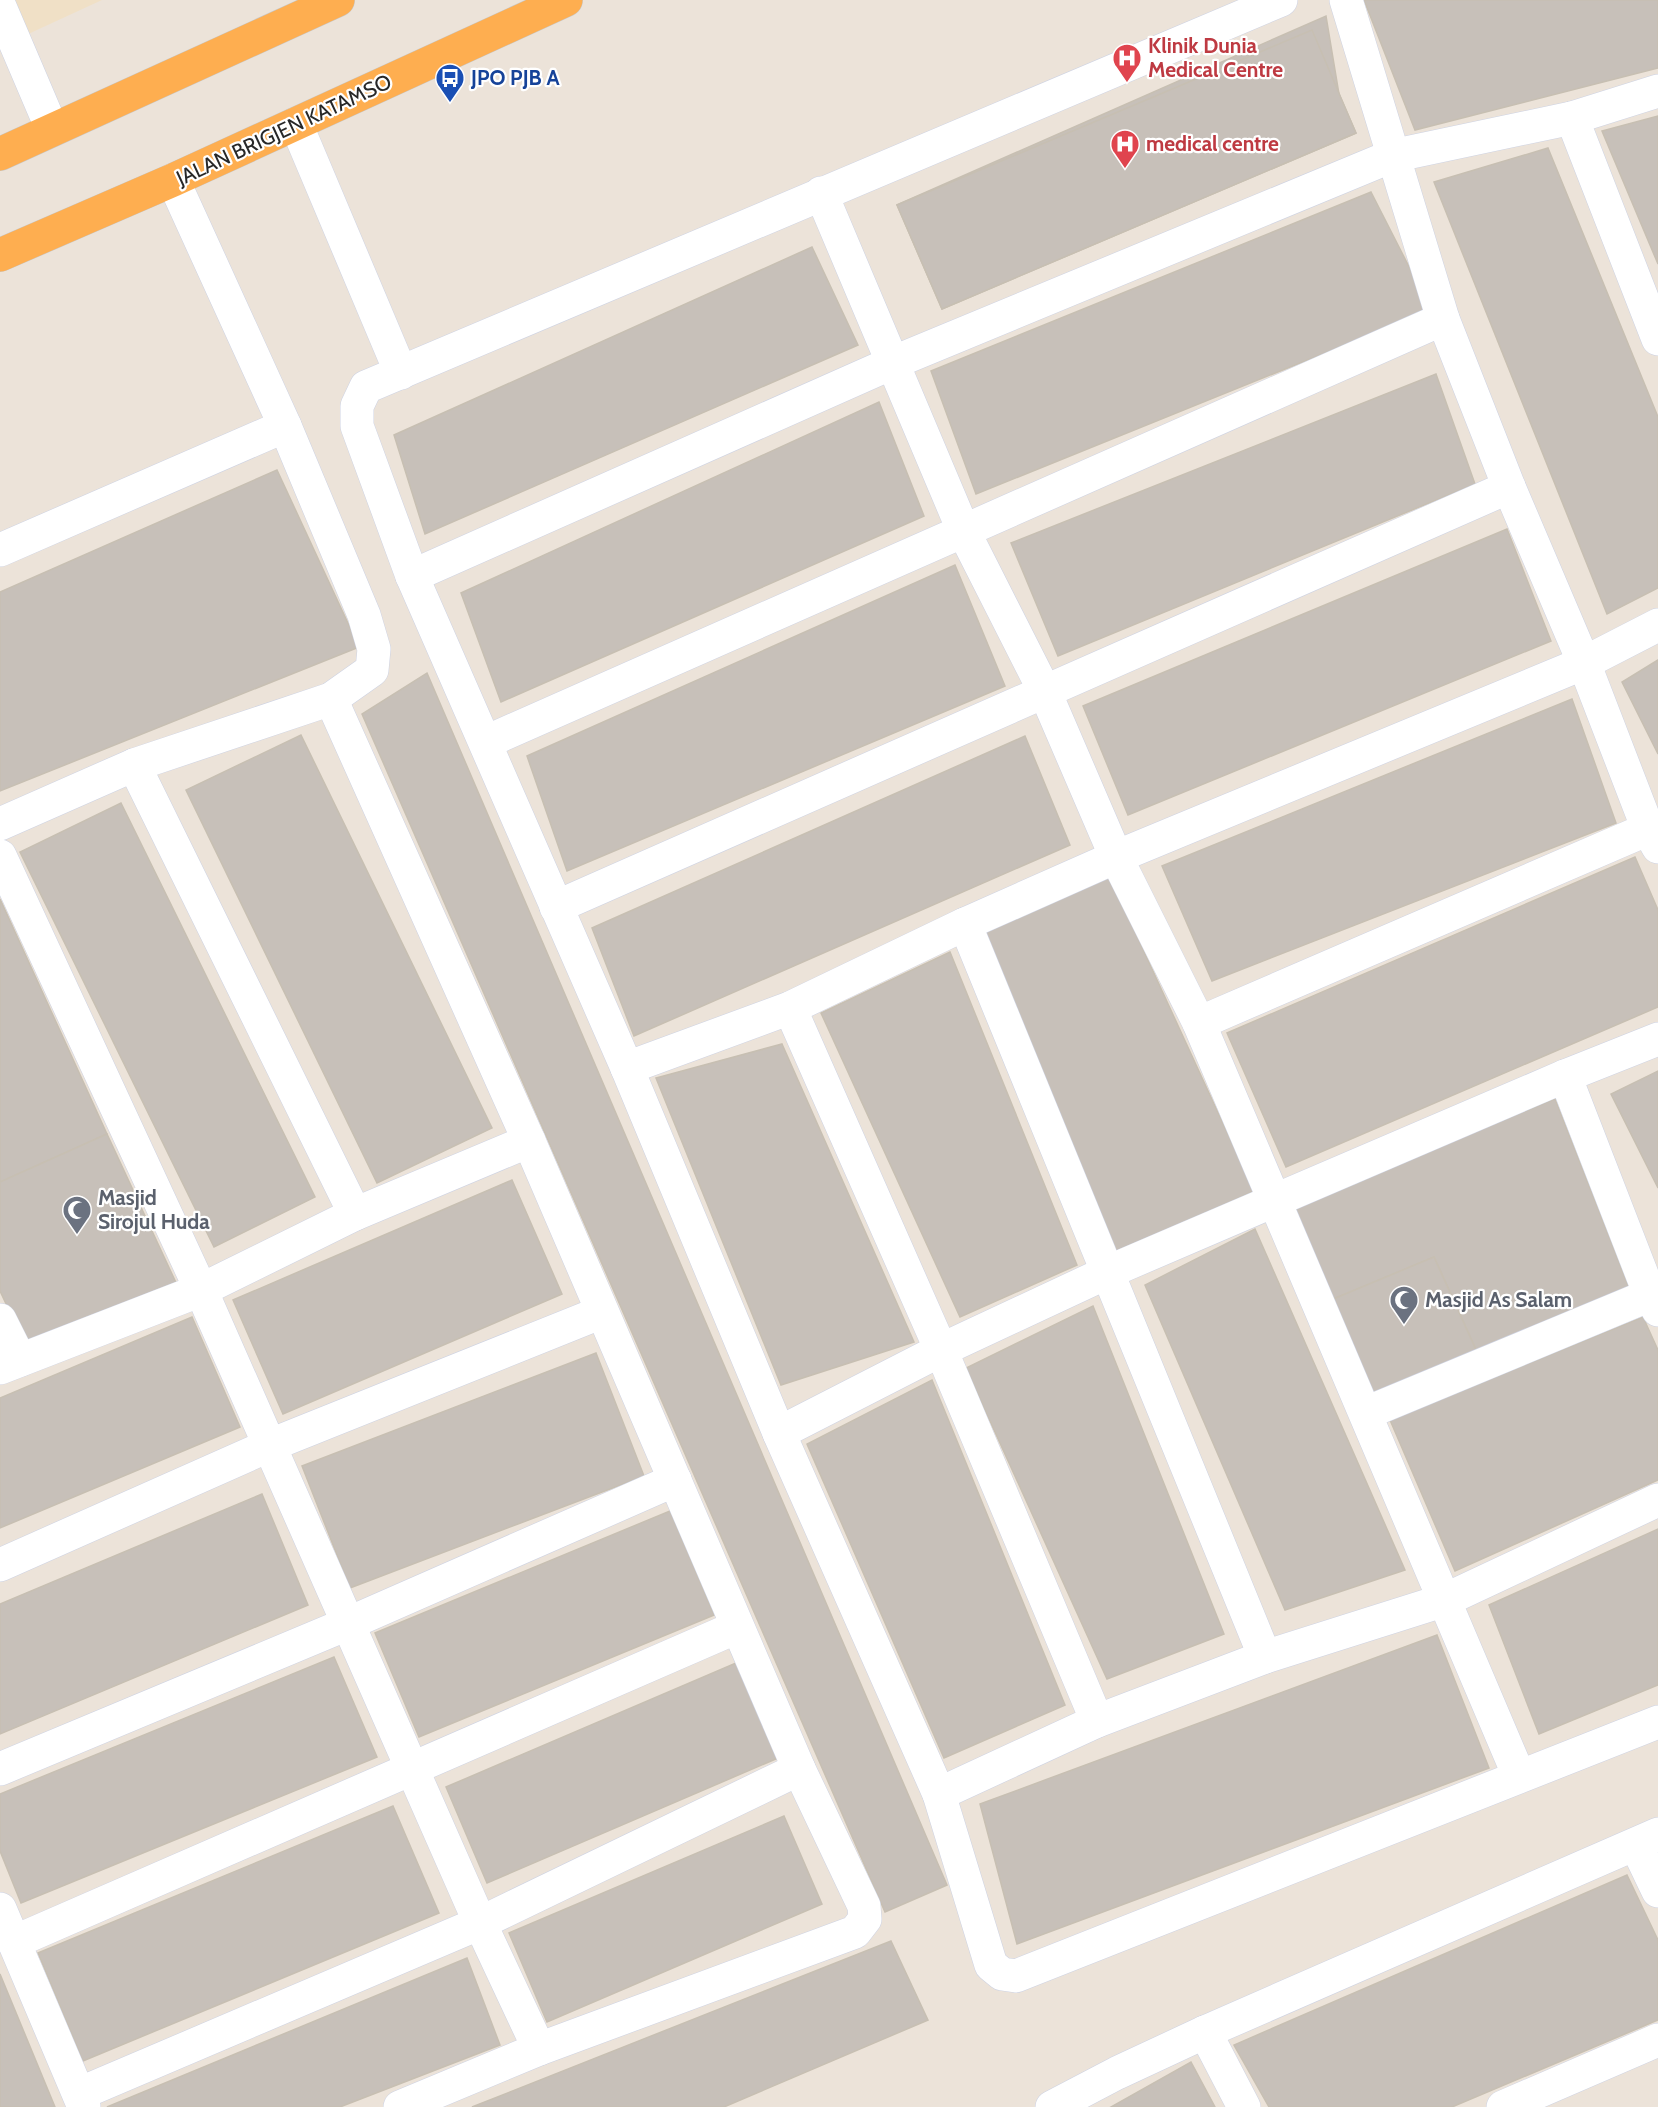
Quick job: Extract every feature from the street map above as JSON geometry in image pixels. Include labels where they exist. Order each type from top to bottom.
[{"type":"highway","points":[[0,154],[338,0]]},
{"type":"highway","name":"JALAN BRIGJEN KATAMSO","points":[[0,255],[173,180],[566,0]]},
{"type":"street","points":[[1281,0],[366,387],[357,406],[357,426],[412,576],[627,1068],[779,1433],[939,1794],[991,1965],[1002,1974],[1016,1976],[1658,1722]]},
{"type":"street","points":[[1199,1023],[1653,838],[1443,319],[1346,0]]},
{"type":"street","points":[[0,7],[52,129]]},
{"type":"street","points":[[412,576],[892,363],[1392,156],[1572,118],[1658,91]]},
{"type":"street","points":[[1572,118],[1658,339]]},
{"type":"street","points":[[296,124],[401,373]]},
{"type":"street","points":[[0,824],[134,765],[331,699],[372,670],[374,649],[364,615],[285,426],[173,180]]},
{"type":"street","points":[[821,193],[964,532],[1045,692],[1116,857],[1199,1023],[1519,1776]]},
{"type":"street","points":[[486,742],[1443,319]]},
{"type":"street","points":[[0,550],[285,426]]},
{"type":"street","points":[[556,907],[1509,486]]},
{"type":"street","points":[[627,1068],[790,1008],[965,924],[1116,857],[1584,663],[1658,625]]},
{"type":"street","points":[[331,699],[529,1141],[799,1769],[864,1906],[865,1919],[855,1932],[539,2049],[400,2107]]},
{"type":"street","points":[[134,765],[355,1214]]},
{"type":"street","points":[[0,856],[201,1290],[480,1923],[539,2049]]},
{"type":"street","points":[[965,924],[1265,1657]]},
{"type":"street","points":[[790,1008],[941,1350],[1097,1721]]},
{"type":"street","points":[[779,1433],[941,1350],[1108,1272],[1565,1076],[1658,1039]]},
{"type":"street","points":[[1366,1413],[1654,1302],[1565,1076]]},
{"type":"street","points":[[0,1320],[10,1364],[201,1290],[355,1214],[529,1141]]},
{"type":"street","points":[[0,1565],[268,1446],[602,1312]]},
{"type":"street","points":[[0,1768],[347,1624],[675,1480]]},
{"type":"street","points":[[939,1794],[1097,1721],[1265,1657],[1444,1600],[1658,1500]]},
{"type":"street","points":[[14,1942],[738,1627]]},
{"type":"street","points":[[0,1909],[82,2101],[480,1923],[799,1769]]},
{"type":"street","points":[[1052,2107],[1117,2073],[1205,2032],[1647,1839],[1658,1891]]},
{"type":"street","points":[[1205,2032],[1244,2107]]},
{"type":"street","points":[[1503,2107],[1658,2040]]},
{"type":"shaded area","points":[[0,0],[102,0],[0,47]]},
{"type":"building","points":[[1364,0],[1658,0],[1658,68],[1415,130]]},
{"type":"building","name":"medical centre","points":[[1326,16],[1339,94],[1356,133],[942,309],[897,205]]},
{"type":"building","name":"medical centre","points":[[1312,30],[1356,133],[942,309],[897,205]]},
{"type":"building","points":[[1658,116],[1658,264],[1602,131]]},
{"type":"building","points":[[1548,148],[1658,417],[1658,588],[1607,614],[1434,182]]},
{"type":"building","points":[[1371,192],[1431,310],[976,494],[931,371]]},
{"type":"building","points":[[812,247],[858,345],[425,534],[394,435]]},
{"type":"building","points":[[1436,374],[1475,484],[1058,656],[1011,543]]},
{"type":"building","points":[[879,402],[924,516],[501,702],[461,593]]},
{"type":"building","points":[[277,470],[359,647],[0,791],[0,592]]},
{"type":"building","points":[[1507,529],[1551,641],[1128,815],[1083,706]]},
{"type":"building","points":[[955,565],[1005,686],[567,871],[527,756]]},
{"type":"building","points":[[1658,660],[1658,754],[1622,682]]},
{"type":"building","points":[[427,673],[947,1885],[885,1912],[362,714]]},
{"type":"building","points":[[1572,699],[1616,823],[1212,981],[1162,866]]},
{"type":"building","points":[[301,735],[492,1128],[377,1183],[186,790]]},
{"type":"building","points":[[1025,736],[1070,845],[634,1036],[592,928]]},
{"type":"building","points":[[121,803],[315,1197],[214,1247],[20,852]]},
{"type":"building","points":[[1635,857],[1658,910],[1658,1007],[1286,1167],[1227,1033]]},
{"type":"building","points":[[1106,869],[1254,1191],[1113,1254],[979,930]]},
{"type":"building","points":[[0,899],[107,1134],[0,1182]]},
{"type":"building","points":[[950,952],[1077,1265],[960,1317],[821,1013]]},
{"type":"building","points":[[782,1044],[914,1342],[781,1385],[656,1078]]},
{"type":"building","points":[[1658,1071],[1658,1188],[1611,1094]]},
{"type":"building","points":[[1555,1099],[1629,1288],[1477,1352],[1434,1257],[1331,1300],[1293,1206]]},
{"type":"building","name":"Masjid Sirojul Huda","points":[[107,1134],[178,1287],[26,1346],[0,1291],[0,1182]]},
{"type":"building","points":[[512,1180],[562,1294],[283,1414],[233,1300]]},
{"type":"building","points":[[1255,1229],[1405,1570],[1285,1610],[1145,1285]]},
{"type":"building","name":"Masjid As Salam","points":[[1434,1257],[1477,1352],[1373,1397],[1331,1300]]},
{"type":"building","points":[[1093,1306],[1224,1634],[1107,1679],[966,1368]]},
{"type":"building","points":[[192,1317],[240,1427],[0,1528],[0,1398]]},
{"type":"building","points":[[1643,1317],[1658,1350],[1658,1480],[1455,1571],[1390,1420]]},
{"type":"building","points":[[596,1353],[644,1476],[350,1588],[302,1466]]},
{"type":"building","points":[[932,1380],[1065,1705],[944,1758],[807,1444]]},
{"type":"building","points":[[262,1494],[308,1605],[0,1734],[0,1604]]},
{"type":"building","points":[[670,1511],[714,1615],[419,1737],[375,1633]]},
{"type":"building","points":[[1658,1529],[1658,1685],[1539,1734],[1489,1605]]},
{"type":"building","points":[[1437,1635],[1489,1768],[1017,1944],[980,1804]]},
{"type":"building","points":[[334,1657],[377,1757],[21,1903],[0,1851],[0,1794]]},
{"type":"building","points":[[736,1663],[778,1758],[487,1883],[446,1787]]},
{"type":"building","points":[[393,1806],[439,1913],[83,2061],[38,1953]]},
{"type":"building","points":[[784,1816],[822,1904],[547,2022],[509,1933]]},
{"type":"building","points":[[1627,1875],[1658,1940],[1658,2020],[1452,2107],[1269,2107],[1234,2045]]},
{"type":"building","points":[[891,1941],[928,2020],[724,2107],[472,2107]]},
{"type":"building","points":[[467,1958],[500,2045],[340,2107],[107,2107]]},
{"type":"building","points":[[0,1974],[55,2107],[0,2107]]},
{"type":"building","points":[[1191,2062],[1215,2107],[1111,2107]]},
{"type":"place","name":"Klinik Dunia Medical Centre","points":[[1127,84]]},
{"type":"place","name":"JPO PJB A","points":[[450,104]]},
{"type":"place","name":"medical centre","points":[[1125,170]]},
{"type":"place","name":"Masjid Sirojul Huda","points":[[77,1236]]},
{"type":"place","name":"Masjid As Salam","points":[[1404,1326]]}]
